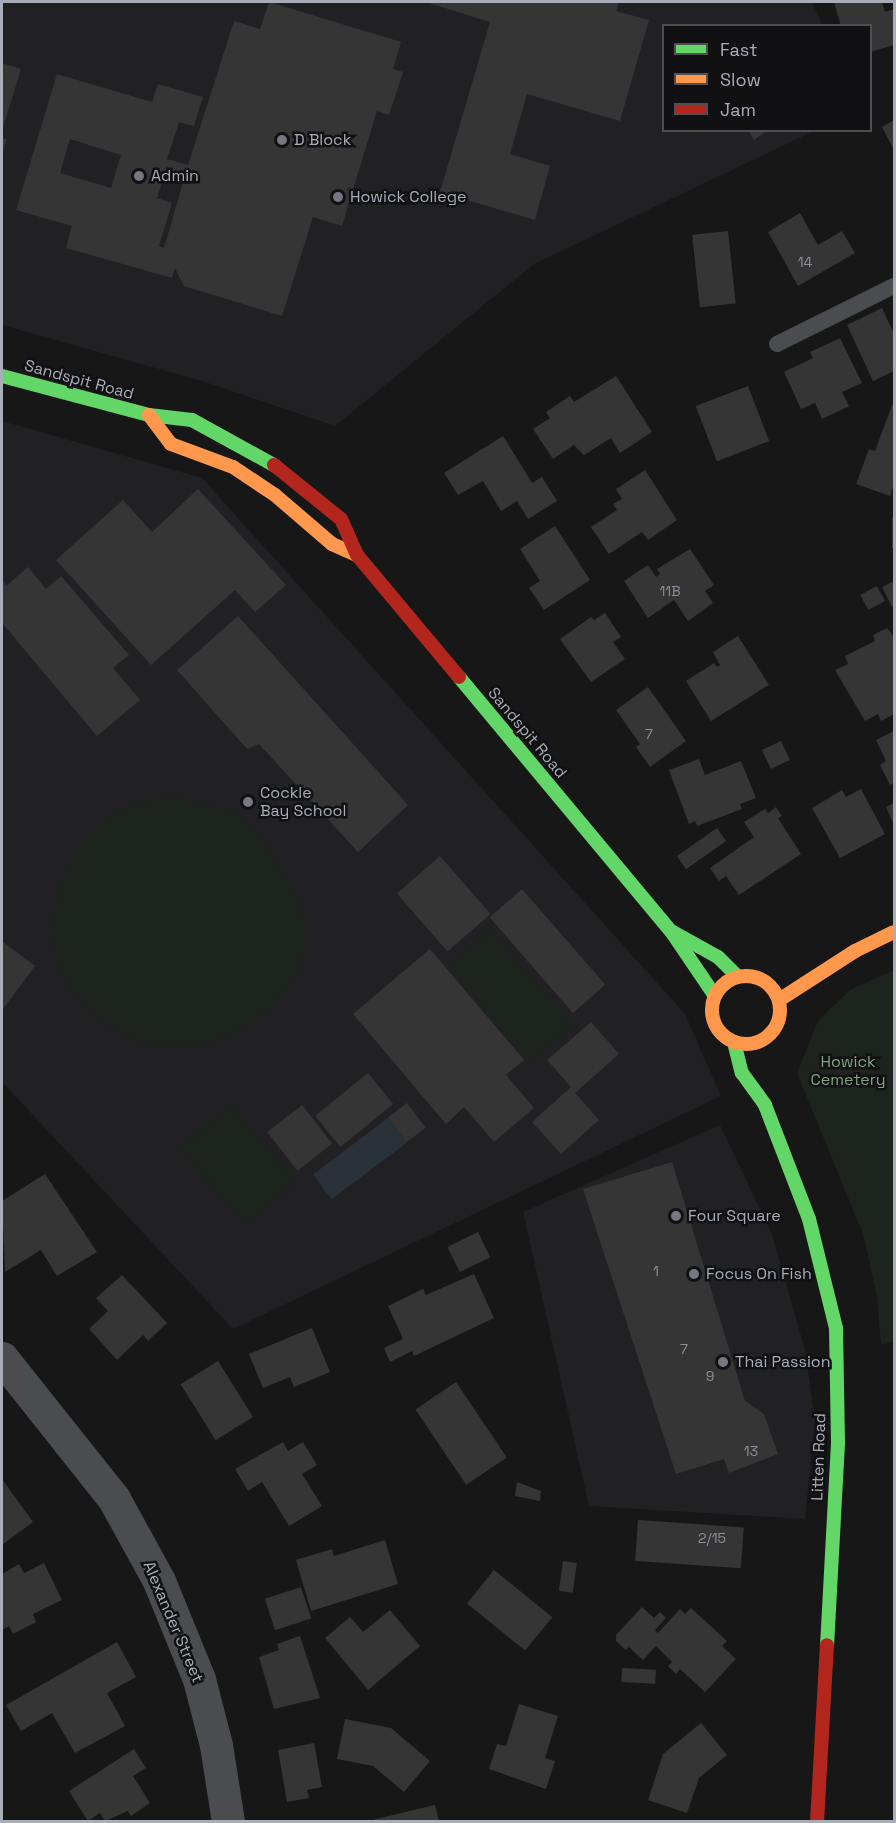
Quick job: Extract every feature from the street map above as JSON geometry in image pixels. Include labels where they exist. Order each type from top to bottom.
[{"type":"main road","name":"Sandspit Road","points":[[2,376],[149,415],[192,420],[288,472],[340,519],[357,555],[671,931],[715,996]]},
{"type":"main road","name":"Sandspit Road","points":[[149,415],[171,444],[233,467],[275,495],[332,544],[357,555]]},
{"type":"main road","name":"Sandspit Road","points":[[671,931],[718,957],[738,976]]},
{"type":"main road","points":[[780,1000],[855,951],[894,932]]},
{"type":"main road","points":[[820,957],[855,951]]},
{"type":"main road","points":[[766,982],[783,973]]},
{"type":"main road","points":[[738,976],[753,976],[766,982],[780,1000],[779,1019],[763,1040],[749,1044],[734,1042],[719,1031],[712,1014],[715,996],[724,984],[738,976]]},
{"type":"main road","points":[[763,1040],[765,1059]]},
{"type":"main road","name":"Litten Road","points":[[734,1042],[742,1073],[765,1105],[817,1245],[836,1328],[838,1443],[817,1821]]},
{"type":"main road","name":"Litten Road","points":[[765,1078],[765,1105]]},
{"type":"street","name":"Alexander Street","points":[[2,1358],[114,1499],[159,1581],[199,1679],[216,1745],[228,1821]]},
{"type":"lane","points":[[777,344],[894,286]]},
{"type":"shaded area","name":"Howick College","points":[[2,2],[812,2],[822,24],[662,24],[662,132],[812,132],[534,264],[335,426],[202,381],[2,325]]},
{"type":"shaded area","name":"Cockle Bay School","points":[[2,421],[202,478],[685,1014],[721,1096],[233,1329],[2,1082]]},
{"type":"shaded area","points":[[388,1118],[407,1143],[332,1199],[313,1175]]},
{"type":"shaded area","points":[[720,1125],[772,1234],[805,1350],[815,1420],[805,1519],[589,1506],[523,1212]]},
{"type":"green space","points":[[173,796],[233,812],[258,832],[293,890],[305,921],[305,947],[301,968],[268,1011],[234,1032],[205,1043],[148,1046],[99,1020],[76,996],[57,964],[53,919],[64,875],[80,845],[106,819],[138,804]]},
{"type":"green space","points":[[491,930],[571,1026],[529,1061],[449,965]]},
{"type":"green space","name":"Howick Cemetery","points":[[894,970],[894,1341],[881,1345],[877,1296],[863,1234],[797,1073],[818,1021],[850,990]]},
{"type":"green space","points":[[230,1106],[296,1181],[247,1224],[181,1149]]},
{"type":"building","name":"D Block","points":[[269,2],[401,42],[393,69],[403,72],[389,115],[377,111],[342,226],[313,217],[282,316],[184,286],[175,268],[172,278],[66,248],[72,226],[16,210],[57,74],[152,102],[158,84],[203,97],[194,126],[179,122],[167,159],[188,165],[234,21],[260,29]],"holes":[[[70,139],[121,155],[111,188],[60,173]],[[165,173],[184,179],[164,248],[159,246],[172,203],[157,198]]]},
{"type":"building","points":[[426,2],[619,2],[616,11],[649,20],[620,121],[527,94],[510,154],[550,166],[535,220],[440,192],[490,22]]},
{"type":"building","points":[[834,2],[882,2],[885,12],[894,9],[894,45],[872,51],[872,24],[840,24]]},
{"type":"building","points":[[2,63],[21,69],[2,131]]},
{"type":"building","points":[[894,120],[894,150],[882,127]]},
{"type":"building","points":[[749,132],[765,132],[754,140]]},
{"type":"building","points":[[2,138],[7,139],[2,154]]},
{"type":"building","points":[[800,213],[818,245],[842,231],[855,253],[798,286],[768,232]]},
{"type":"building","points":[[728,231],[736,304],[700,307],[692,235]]},
{"type":"building","points":[[882,308],[894,334],[894,371],[873,381],[847,325]]},
{"type":"building","points":[[840,338],[862,383],[842,392],[849,406],[822,419],[815,403],[801,409],[784,372],[813,358],[810,352]]},
{"type":"building","points":[[616,376],[652,432],[620,453],[611,438],[584,455],[574,445],[553,459],[533,429],[550,418],[546,412],[570,396],[574,402]]},
{"type":"building","points":[[748,386],[769,441],[717,461],[696,406]]},
{"type":"building","points":[[894,400],[894,484],[890,496],[856,484],[869,449],[875,451]]},
{"type":"building","points":[[503,436],[532,483],[542,477],[557,501],[528,519],[517,501],[501,511],[483,481],[458,495],[444,473]]},
{"type":"building","points":[[645,470],[677,520],[648,540],[642,532],[609,554],[591,527],[617,510],[613,504],[622,499],[616,489]]},
{"type":"building","points":[[198,489],[286,585],[255,612],[235,590],[151,665],[56,560],[123,500],[152,532]]},
{"type":"building","points":[[892,517],[894,517],[894,548],[892,548]]},
{"type":"building","points":[[555,526],[590,580],[544,610],[529,588],[540,581],[520,549]]},
{"type":"building","points":[[690,549],[714,585],[705,591],[713,603],[688,621],[674,600],[648,618],[624,581],[648,565],[656,577],[660,574],[657,569]]},
{"type":"building","points":[[28,567],[46,589],[61,576],[129,655],[113,668],[140,700],[97,736],[2,623],[2,580],[6,586]]},
{"type":"building","points":[[894,581],[894,606],[892,607],[882,587]]},
{"type":"building","points":[[877,586],[885,601],[868,610],[860,595]]},
{"type":"building","points":[[605,613],[621,637],[613,642],[625,659],[591,682],[560,639],[591,617],[594,620]]},
{"type":"building","points":[[238,616],[408,805],[358,852],[259,744],[247,749],[177,670]]},
{"type":"building","points":[[887,628],[894,637],[894,714],[881,721],[878,714],[865,721],[835,670],[848,664],[845,656],[875,641],[873,635]]},
{"type":"building","points":[[738,636],[769,685],[711,721],[686,681],[714,663],[717,667],[720,665],[713,652]]},
{"type":"building","points":[[648,687],[686,741],[650,767],[636,747],[640,744],[616,710]]},
{"type":"building","points":[[894,731],[894,783],[890,785],[880,765],[886,761],[876,740]]},
{"type":"building","points":[[781,741],[790,760],[771,769],[762,750]]},
{"type":"building","points":[[699,759],[705,775],[741,761],[756,798],[740,804],[742,809],[697,826],[695,821],[689,824],[669,770]]},
{"type":"building","points":[[861,789],[885,834],[840,858],[812,808],[842,790],[846,797]]},
{"type":"building","points":[[894,803],[894,825],[886,807]]},
{"type":"building","points":[[776,807],[782,816],[778,818],[801,854],[739,895],[726,876],[719,881],[710,868],[754,837],[744,822],[765,809],[768,813]]},
{"type":"building","points":[[717,828],[726,841],[686,869],[677,856]]},
{"type":"building","points":[[440,856],[491,914],[447,952],[397,893]]},
{"type":"building","points":[[522,889],[605,985],[573,1013],[490,917]]},
{"type":"building","points":[[2,941],[35,966],[3,1009],[2,1008]]},
{"type":"building","points":[[430,949],[524,1060],[506,1075],[534,1108],[494,1142],[464,1107],[446,1124],[353,1014]]},
{"type":"building","points":[[591,1022],[619,1054],[575,1093],[599,1120],[561,1154],[532,1122],[571,1087],[547,1060]]},
{"type":"building","points":[[368,1073],[393,1104],[340,1147],[315,1116]]},
{"type":"building","points":[[407,1103],[426,1128],[406,1142],[388,1117]]},
{"type":"building","points":[[302,1105],[332,1144],[297,1171],[267,1132]]},
{"type":"building","points":[[672,1162],[745,1401],[764,1414],[778,1454],[729,1473],[724,1459],[676,1474],[583,1189]]},
{"type":"building","points":[[45,1174],[97,1252],[57,1276],[41,1250],[5,1272],[2,1201]]},
{"type":"building","points":[[478,1232],[490,1257],[460,1272],[447,1247]]},
{"type":"building","points":[[474,1274],[494,1318],[414,1356],[412,1351],[390,1362],[384,1348],[403,1339],[388,1306],[423,1289],[426,1295]]},
{"type":"building","points":[[122,1275],[167,1323],[148,1341],[143,1335],[117,1360],[89,1329],[108,1311],[96,1298]]},
{"type":"building","points":[[312,1328],[330,1372],[294,1387],[290,1377],[263,1388],[249,1354]]},
{"type":"building","points":[[218,1361],[253,1417],[216,1440],[181,1384]]},
{"type":"building","points":[[456,1382],[507,1457],[466,1485],[415,1409]]},
{"type":"building","points":[[283,1442],[288,1451],[303,1442],[317,1465],[302,1474],[322,1506],[289,1526],[262,1482],[248,1491],[235,1469]]},
{"type":"building","points":[[2,1479],[33,1522],[2,1545]]},
{"type":"building","points":[[517,1482],[541,1491],[540,1501],[515,1496]]},
{"type":"building","points":[[638,1520],[744,1527],[741,1568],[635,1561]]},
{"type":"building","points":[[385,1540],[398,1584],[311,1611],[296,1560],[332,1549],[334,1556]]},
{"type":"building","points":[[563,1561],[577,1563],[573,1593],[559,1591]]},
{"type":"building","points":[[44,1563],[62,1600],[33,1614],[36,1622],[13,1634],[9,1626],[2,1630],[2,1574],[19,1564],[24,1573]]},
{"type":"building","points":[[494,1570],[552,1617],[525,1651],[467,1603]]},
{"type":"building","points":[[301,1587],[311,1618],[275,1630],[265,1599]]},
{"type":"building","points":[[642,1607],[654,1618],[660,1612],[666,1618],[655,1630],[658,1633],[680,1609],[685,1614],[691,1608],[727,1641],[722,1646],[736,1659],[705,1692],[680,1669],[676,1674],[668,1666],[672,1662],[656,1646],[643,1660],[629,1647],[626,1650],[616,1641],[616,1635]]},
{"type":"building","points":[[390,1610],[420,1646],[368,1690],[325,1638],[350,1617],[363,1632]]},
{"type":"building","points":[[300,1636],[320,1698],[274,1709],[259,1657],[279,1650],[277,1644]]},
{"type":"building","points":[[117,1642],[136,1677],[107,1693],[125,1726],[75,1753],[52,1713],[21,1731],[6,1705]]},
{"type":"building","points":[[622,1668],[656,1670],[655,1684],[621,1682]]},
{"type":"building","points":[[519,1704],[558,1716],[545,1758],[555,1761],[546,1789],[489,1769],[497,1744],[506,1746]]},
{"type":"building","points":[[345,1719],[391,1728],[430,1761],[404,1792],[373,1766],[337,1759]]},
{"type":"building","points":[[701,1723],[727,1755],[699,1778],[687,1813],[648,1800],[663,1754]]},
{"type":"building","points":[[314,1743],[322,1787],[307,1790],[309,1798],[287,1802],[278,1750]]},
{"type":"building","points":[[134,1749],[146,1768],[133,1776],[150,1803],[131,1816],[128,1811],[105,1821],[100,1813],[88,1821],[69,1791]]},
{"type":"building","points":[[435,1805],[439,1821],[368,1821]]},
{"type":"traffic: fast","points":[[2,376],[149,415],[192,420],[274,465]]},
{"type":"traffic: fast","points":[[459,677],[671,931],[715,996]]},
{"type":"traffic: fast","points":[[673,932],[718,957],[738,977]]},
{"type":"traffic: fast","points":[[734,1042],[742,1073],[765,1105],[809,1219],[836,1328],[838,1443],[827,1645]]},
{"type":"traffic: slow","points":[[149,415],[171,444],[233,467],[275,495],[332,544],[357,555]]},
{"type":"traffic: slow","points":[[779,1000],[855,951],[894,932]]},
{"type":"traffic: slow","points":[[746,976],[759,979],[770,986],[777,997],[780,1010],[777,1023],[770,1034],[759,1041],[746,1044],[733,1041],[722,1034],[715,1023],[712,1010],[715,997],[722,986],[733,979],[746,976]]},
{"type":"traffic: jam","points":[[274,465],[341,519],[357,555],[459,677]]},
{"type":"traffic: jam","points":[[817,1822],[827,1645]]},
{"type":"place","name":"D Block","points":[[282,140]]},
{"type":"place","name":"Admin","points":[[139,176]]},
{"type":"place","name":"Howick College","points":[[338,197]]},
{"type":"place","name":"Cockle Bay School","points":[[248,802]]},
{"type":"place","name":"Four Square","points":[[676,1216]]},
{"type":"place","name":"Focus On Fish","points":[[694,1274]]},
{"type":"place","name":"Thai Passion","points":[[723,1362]]}]
